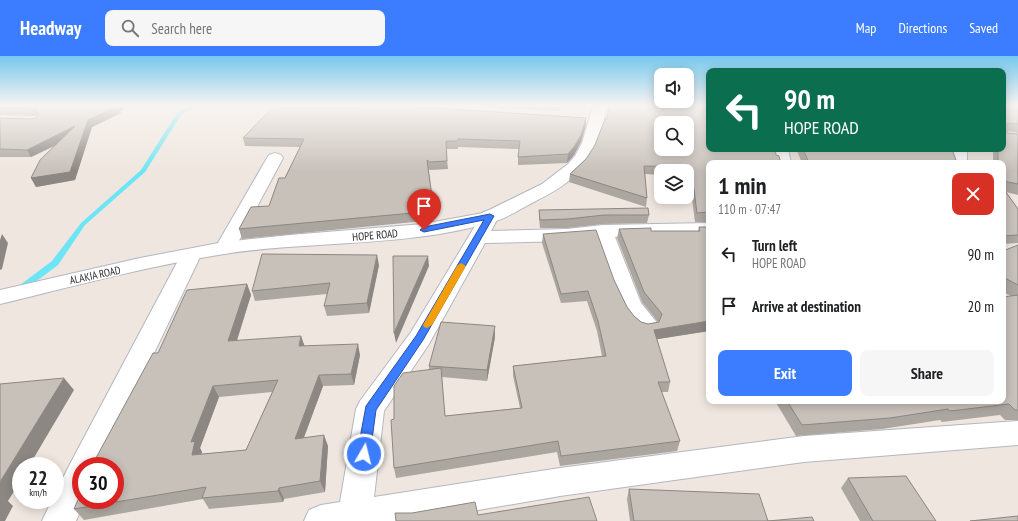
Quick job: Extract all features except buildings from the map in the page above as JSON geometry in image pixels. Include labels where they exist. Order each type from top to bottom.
[{"type":"street","name":"HOPE ROAD","points":[[191,255],[225,248],[286,241],[384,235],[437,228],[484,227],[560,179],[579,162],[588,146],[592,128]]},
{"type":"street","points":[[225,248],[276,158]]},
{"type":"street","points":[[356,518],[370,409],[420,338],[484,227],[567,235],[603,231],[706,229]]},
{"type":"street","points":[[603,231],[631,306],[647,325]]},
{"type":"street","points":[[90,457],[191,255]]},
{"type":"street","name":"ALAKIA ROAD","points":[[0,297],[191,255]]},
{"type":"street","points":[[321,521],[356,518],[560,482],[804,449],[1018,433]]},
{"type":"street","points":[[59,521],[72,493]]},
{"type":"waterway","points":[[19,290],[55,263],[83,224],[143,171],[170,128]]},
{"type":"slow traffic","points":[[427,325],[461,266]]},
{"type":"route","points":[[364,454],[370,409],[420,338],[490,216],[424,230]]}]
